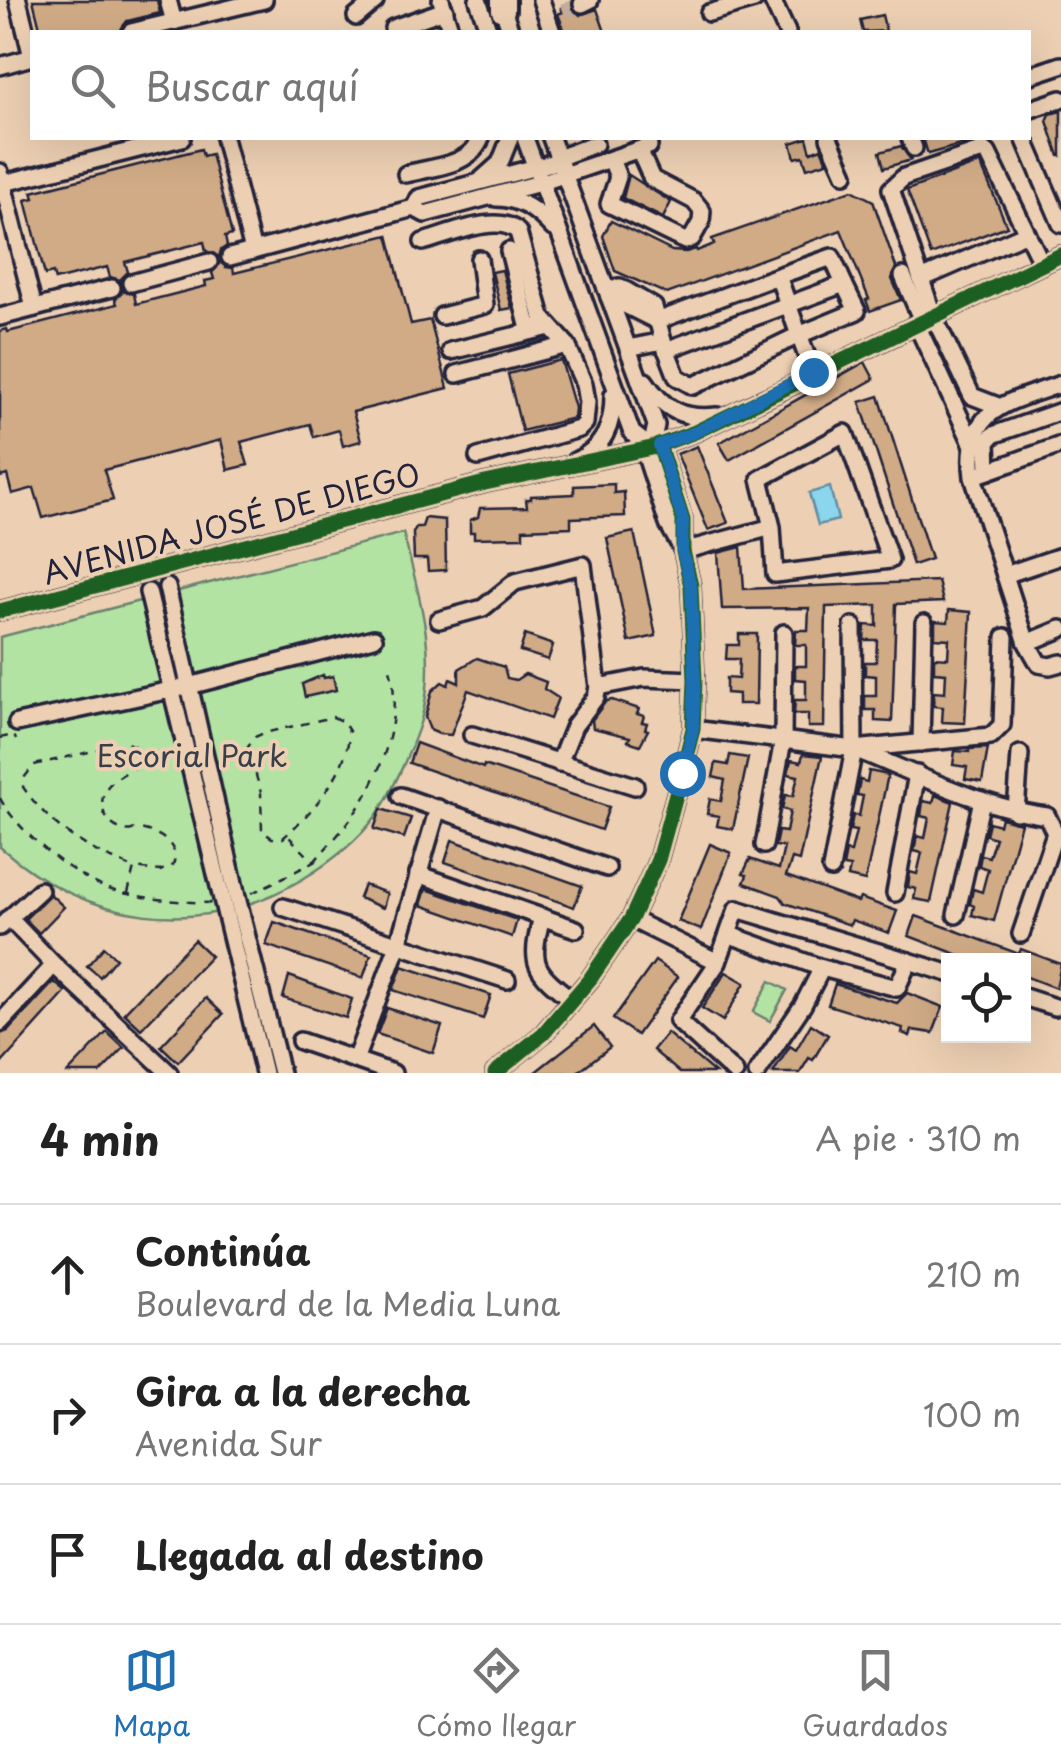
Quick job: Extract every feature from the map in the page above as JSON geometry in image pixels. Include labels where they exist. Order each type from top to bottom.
[{"type":"street","points":[[18,0],[30,49]]},
{"type":"street","points":[[168,0],[174,22]]},
{"type":"street","points":[[140,30],[264,0]]},
{"type":"street","points":[[478,0],[488,30]]},
{"type":"street","points":[[709,14],[754,0]]},
{"type":"street","points":[[772,0],[786,30]]},
{"type":"street","points":[[356,17],[375,1]]},
{"type":"street","points":[[502,3],[510,30]]},
{"type":"street","points":[[393,28],[443,5],[450,30]]},
{"type":"street","points":[[0,66],[30,58]]},
{"type":"street","points":[[1031,75],[1061,65]]},
{"type":"street","points":[[1031,109],[1061,99]]},
{"type":"street","points":[[34,308],[33,270],[26,241],[10,212],[1,179],[173,140]]},
{"type":"street","points":[[224,140],[222,162],[237,221],[253,251]]},
{"type":"street","points":[[406,174],[463,159],[473,153],[481,140]]},
{"type":"street","points":[[483,190],[509,140]]},
{"type":"street","points":[[526,140],[632,434],[651,448]]},
{"type":"street","points":[[495,1073],[543,1034],[631,919],[658,860],[693,729],[691,586],[682,551],[668,524],[651,448],[656,425],[552,140]]},
{"type":"street","points":[[230,257],[414,208],[424,214],[483,190],[538,176],[561,165],[594,140],[607,161],[618,177],[609,204],[686,241],[701,222],[702,212],[694,201],[652,179],[644,148],[607,161],[561,165]]},
{"type":"street","points":[[830,140],[846,174]]},
{"type":"street","points":[[1025,140],[1057,204],[1061,224]]},
{"type":"street","points":[[998,406],[972,396],[954,360],[924,320],[921,279],[891,189],[904,178],[983,150],[988,153],[1042,264]]},
{"type":"street","points":[[483,190],[534,210],[558,234]]},
{"type":"street","points":[[10,212],[27,208]]},
{"type":"street","points":[[423,242],[498,222],[511,224],[518,232],[542,317],[567,345],[584,384],[585,423],[565,435],[478,456]]},
{"type":"street","points":[[921,279],[1027,233]]},
{"type":"street","points":[[509,251],[529,329],[548,325]]},
{"type":"street","name":"AVENIDA JOSÉ DE DIEGO","points":[[0,611],[485,483],[651,448],[696,432],[1061,255]]},
{"type":"street","points":[[608,293],[658,320],[677,377],[693,386],[857,311],[832,257],[658,320]]},
{"type":"street","points":[[442,316],[486,306],[479,259]]},
{"type":"street","points":[[131,283],[210,262]]},
{"type":"street","points":[[778,276],[813,372]]},
{"type":"street","points":[[903,276],[924,320],[937,367],[972,443]]},
{"type":"street","points":[[631,356],[789,306],[844,284]]},
{"type":"street","points":[[0,317],[112,288]]},
{"type":"street","points":[[451,351],[548,325]]},
{"type":"street","points":[[457,374],[567,345]]},
{"type":"street","points":[[631,356],[667,408],[690,417],[726,416]]},
{"type":"street","points":[[937,367],[954,360]]},
{"type":"street","points":[[563,467],[585,457],[604,439],[612,414],[612,381]]},
{"type":"street","points":[[1061,384],[998,406],[976,429],[970,452],[980,474],[1027,643],[1039,664],[1061,662]]},
{"type":"street","points":[[980,474],[987,442],[993,434],[1061,410]]},
{"type":"street","points":[[845,434],[890,560],[775,574],[772,527],[760,479],[845,434]]},
{"type":"street","points":[[980,474],[1061,445]]},
{"type":"street","points":[[682,551],[772,527]]},
{"type":"street","points":[[1005,575],[1061,556]]},
{"type":"street","points":[[439,620],[483,608],[515,582],[583,566],[598,687],[596,698],[574,726],[558,763]]},
{"type":"street","points":[[168,587],[281,1073]]},
{"type":"street","points":[[148,592],[264,1073]]},
{"type":"street","points":[[921,742],[924,624]]},
{"type":"street","points":[[831,869],[854,749],[853,626]]},
{"type":"street","points":[[1027,643],[1061,630]]},
{"type":"street","points":[[764,845],[783,740],[784,632]]},
{"type":"street","points":[[693,729],[854,749],[991,736],[1002,725],[1005,636]]},
{"type":"street","points":[[17,732],[374,638]]},
{"type":"street","points":[[598,687],[644,678],[695,680]]},
{"type":"street","points":[[472,735],[634,786]]},
{"type":"street","points":[[854,749],[1016,812],[1047,816],[1055,833],[1021,934]]},
{"type":"street","points":[[1016,812],[1020,754]]},
{"type":"street","points":[[895,894],[918,774]]},
{"type":"street","points":[[401,796],[607,868]]},
{"type":"street","points":[[956,916],[982,800]]},
{"type":"street","points":[[354,1060],[398,945],[438,808]]},
{"type":"street","points":[[418,874],[576,929]]},
{"type":"street","points":[[40,890],[4,922],[169,1073]]},
{"type":"street","points":[[282,907],[507,980]]},
{"type":"street","points":[[735,1073],[678,1022],[718,962],[737,909],[941,972]]},
{"type":"street","points":[[542,918],[534,963],[541,975],[572,1000]]},
{"type":"street","points":[[631,919],[718,962]]},
{"type":"street","points":[[730,935],[822,968],[897,988],[908,961]]},
{"type":"street","points":[[0,1023],[54,965]]},
{"type":"street","points":[[757,1073],[803,1005],[822,968]]},
{"type":"street","points":[[1031,999],[1055,1007]]},
{"type":"street","points":[[300,1041],[393,1073]]},
{"type":"path","points":[[252,893],[314,862],[356,813],[388,740],[392,711],[389,666]]},
{"type":"path","points":[[332,717],[344,722],[349,731],[342,764],[304,819],[287,835],[272,838],[262,831],[261,793],[248,747],[264,733],[332,717]]},
{"type":"path","points":[[0,738],[17,732]]},
{"type":"path","points":[[127,743],[141,749],[142,763],[107,786],[104,816],[126,830],[141,829],[163,838],[174,846],[176,856],[174,865],[160,872],[134,868],[64,832],[23,787],[28,770],[34,765],[127,743]]},
{"type":"path","points":[[0,798],[35,840],[76,872],[118,892],[149,900],[222,902]]},
{"type":"path","points":[[287,835],[314,862]]},
{"type":"path","points":[[128,893],[134,868]]},
{"type":"green space","name":"Escorial Park","points":[[403,533],[425,626],[426,697],[413,742],[382,807],[360,835],[332,860],[262,899],[223,911],[145,915],[107,907],[70,893],[34,873],[0,847],[0,637]]},
{"type":"green space","points":[[770,981],[787,990],[770,1021],[753,1012]]},
{"type":"water","points":[[830,487],[838,520],[818,525],[809,493]]},
{"type":"building","points":[[33,0],[157,0],[160,13],[127,21],[121,30],[40,30]]},
{"type":"building","points":[[571,4],[580,15],[597,9],[604,30],[564,30],[558,14],[563,12],[561,8]]},
{"type":"building","points":[[882,15],[886,30],[862,30],[860,20]]},
{"type":"building","points":[[1061,111],[1059,156],[1047,121],[1050,114]]},
{"type":"building","points":[[808,140],[811,152],[821,148],[827,162],[807,168],[803,156],[795,158],[791,143]]},
{"type":"building","points":[[924,140],[978,140],[928,154]]},
{"type":"building","points":[[901,146],[911,160],[884,168],[880,152]]},
{"type":"building","points":[[201,149],[203,156],[211,154],[232,235],[225,237],[227,246],[219,257],[206,251],[204,242],[125,262],[128,272],[120,280],[110,277],[107,267],[55,280],[53,273],[45,275],[26,200],[34,198],[32,192]]},
{"type":"building","points":[[980,163],[1007,226],[931,255],[907,190]]},
{"type":"building","points":[[629,175],[671,202],[663,218],[623,198]]},
{"type":"building","points":[[852,190],[873,201],[896,267],[892,279],[901,300],[870,311],[866,300],[869,299],[841,230],[667,294],[615,271],[603,236],[611,221],[672,251],[697,251],[714,244],[712,239]]},
{"type":"building","points":[[388,235],[411,324],[430,320],[448,388],[353,412],[361,441],[343,446],[339,430],[314,437],[310,424],[241,442],[248,465],[228,470],[221,440],[104,470],[113,500],[43,518],[34,488],[12,494],[7,475],[0,477],[0,331],[117,304],[115,299],[123,291],[134,294],[136,304],[206,286],[205,281],[214,279],[212,273],[220,262],[233,268],[234,273]]},
{"type":"building","points":[[502,270],[512,308],[501,310],[492,272]]},
{"type":"building","points":[[561,360],[575,408],[574,418],[522,431],[508,374]]},
{"type":"building","points":[[865,362],[874,379],[729,460],[719,443]]},
{"type":"building","points":[[879,396],[931,559],[913,565],[860,402]]},
{"type":"building","points":[[697,446],[728,523],[708,530],[677,454]]},
{"type":"building","points":[[614,484],[614,493],[624,492],[625,516],[571,518],[571,527],[523,529],[523,537],[474,538],[474,532],[470,532],[470,520],[478,517],[480,508],[527,507],[526,499],[531,496],[574,494],[574,486]]},
{"type":"building","points":[[425,518],[445,520],[446,570],[428,571],[427,559],[414,559],[413,533],[416,527],[422,527]]},
{"type":"building","points":[[634,532],[656,636],[629,642],[607,538]]},
{"type":"building","points":[[741,547],[744,589],[938,581],[943,602],[896,604],[892,722],[875,721],[875,710],[865,710],[865,696],[876,696],[876,676],[865,675],[865,662],[876,662],[877,640],[864,640],[865,625],[877,626],[877,605],[826,607],[824,727],[808,727],[808,714],[794,714],[795,700],[806,700],[806,680],[795,679],[795,666],[806,666],[806,645],[795,645],[796,630],[808,630],[809,608],[722,609],[718,553]]},
{"type":"building","points":[[949,610],[971,612],[965,723],[942,722],[943,707],[933,706],[934,692],[945,693],[946,673],[934,672],[934,657],[948,658],[949,639],[935,638],[935,621],[948,622]]},
{"type":"building","points":[[739,634],[757,634],[756,704],[738,704],[738,694],[726,693],[726,678],[738,679],[739,659],[726,659],[727,645],[739,645]]},
{"type":"building","points":[[525,635],[553,645],[548,660],[520,651]]},
{"type":"building","points":[[477,658],[504,667],[507,678],[516,680],[525,674],[546,682],[544,689],[558,698],[550,719],[468,690],[451,735],[430,730],[425,717],[432,691],[442,682],[448,685],[450,679],[459,683],[459,669]]},
{"type":"building","points":[[323,675],[333,676],[336,690],[305,697],[302,684]]},
{"type":"building","points":[[606,701],[639,709],[637,714],[644,716],[642,722],[647,723],[648,730],[640,745],[628,741],[630,737],[593,728],[592,720]]},
{"type":"building","points":[[416,743],[609,807],[601,830],[409,763]]},
{"type":"building","points":[[988,748],[982,782],[965,779],[967,767],[953,765],[955,751]]},
{"type":"building","points":[[803,754],[822,756],[799,861],[792,859],[786,876],[858,902],[860,898],[897,911],[889,933],[852,920],[850,925],[785,903],[780,896],[744,883],[747,875],[743,874],[750,859],[779,869],[784,847],[775,846],[778,831],[786,832],[790,811],[782,809],[785,795],[793,796],[798,776],[788,774],[791,760],[801,762]]},
{"type":"building","points":[[730,755],[748,758],[733,829],[717,826],[719,816],[707,814],[710,799],[721,801],[725,780],[713,777],[716,763],[728,765]]},
{"type":"building","points":[[869,771],[888,775],[865,881],[848,877],[850,867],[843,866],[856,831],[850,830],[853,815],[859,816],[863,796],[857,795],[860,780],[867,782]]},
{"type":"building","points":[[935,795],[953,802],[931,902],[914,899],[916,889],[908,887],[910,872],[917,874],[922,853],[914,851],[917,836],[925,838],[929,818],[921,816],[923,801],[933,803]]},
{"type":"building","points":[[381,809],[411,818],[404,838],[374,829]]},
{"type":"building","points":[[1001,818],[1021,823],[994,921],[972,915],[974,906],[970,904],[973,889],[982,892],[988,869],[979,866],[981,855],[989,857],[995,838],[986,835],[989,822],[999,825]]},
{"type":"building","points":[[452,840],[582,886],[574,907],[445,862]]},
{"type":"building","points":[[710,844],[731,853],[701,930],[678,921]]},
{"type":"building","points":[[364,885],[387,893],[383,908],[359,898]]},
{"type":"building","points":[[426,889],[517,920],[512,937],[421,905]]},
{"type":"building","points":[[50,894],[64,907],[39,933],[25,919]]},
{"type":"building","points":[[916,916],[1016,953],[954,953],[909,936]]},
{"type":"building","points":[[274,922],[371,955],[363,978],[266,945]]},
{"type":"building","points":[[194,940],[211,956],[141,1029],[124,1013]]},
{"type":"building","points":[[104,947],[116,958],[100,977],[87,966]]},
{"type":"building","points":[[1021,949],[1061,964],[1056,988],[1031,979],[1031,953],[1019,953]]},
{"type":"building","points":[[655,961],[678,977],[637,1035],[613,1019]]},
{"type":"building","points":[[402,966],[491,995],[483,1019],[393,990]]},
{"type":"building","points":[[726,972],[745,983],[723,1021],[702,1008]]},
{"type":"building","points":[[289,976],[352,999],[346,1018],[283,998]]},
{"type":"building","points":[[54,982],[66,992],[0,1065],[0,1034],[8,1031]]},
{"type":"building","points":[[835,984],[897,1003],[907,993],[941,1006],[941,1012],[933,1033],[912,1030],[910,1036],[902,1033],[903,1028],[828,1005]]},
{"type":"building","points":[[206,998],[223,1014],[178,1062],[161,1046]]},
{"type":"building","points":[[387,1008],[442,1026],[433,1053],[377,1034]]},
{"type":"building","points":[[811,1024],[828,1035],[813,1060],[809,1058],[800,1073],[773,1073],[790,1046],[796,1050]]},
{"type":"building","points":[[594,1026],[610,1047],[576,1073],[534,1073]]},
{"type":"building","points":[[107,1032],[124,1048],[100,1073],[68,1073]]},
{"type":"building","points":[[667,1033],[715,1073],[680,1073],[653,1050]]},
{"type":"tunnel","points":[[563,11],[582,4]]},
{"type":"cycle path","points":[[0,611],[485,483],[651,448],[695,432],[1061,255]]},
{"type":"cycle path","points":[[495,1073],[543,1034],[590,979],[631,919],[658,860],[682,773],[693,729],[691,586],[683,551],[683,520],[659,445]]},
{"type":"route","points":[[682,773],[693,729],[691,586],[682,551],[683,520],[659,445],[696,432],[813,372]]}]
